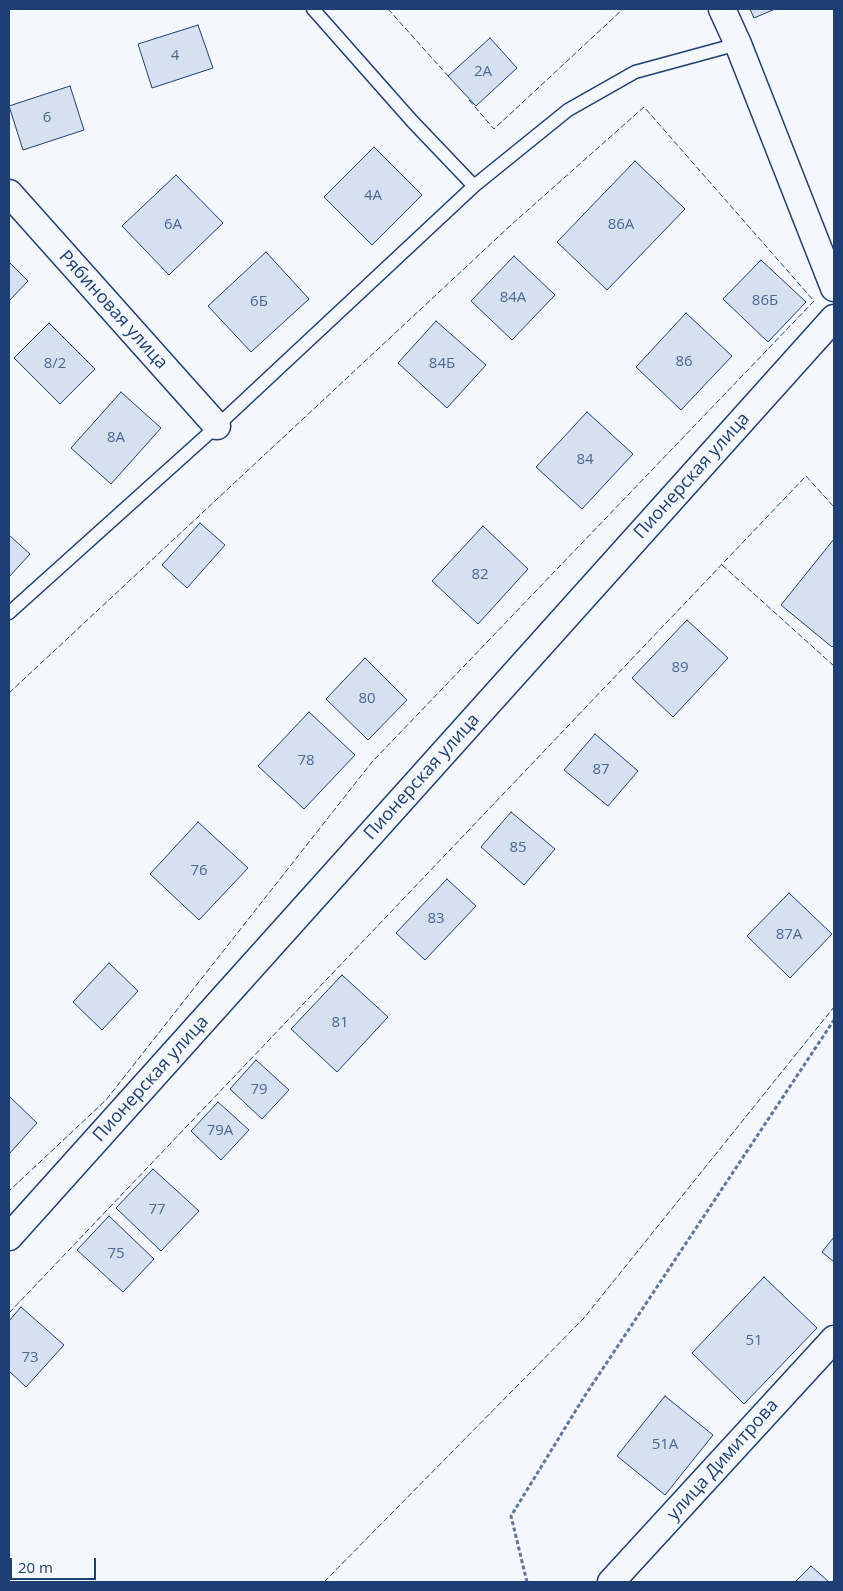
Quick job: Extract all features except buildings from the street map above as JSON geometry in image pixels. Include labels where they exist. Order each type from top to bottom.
[{"type":"street","points":[[722,9],[738,44],[834,288]]},
{"type":"street","name":"Рябиновая улица","points":[[9,193],[217,426]]},
{"type":"street","name":"Пионерская улица","points":[[9,1237],[834,318]]},
{"type":"street","name":"улица Димитрова","points":[[611,1582],[834,1339]]},
{"type":"lane","points":[[313,9],[412,121],[474,186]]},
{"type":"lane","points":[[9,614],[217,426],[474,186],[568,110],[635,72],[738,44]]},
{"type":"path","points":[[527,1582],[511,1516],[584,1397],[834,1020]]},
{"type":"fence","points":[[388,9],[449,77]]},
{"type":"fence","points":[[469,100],[494,129],[623,9]]},
{"type":"fence","points":[[9,693],[511,225],[644,107],[814,301],[372,762],[106,1100],[9,1191]]},
{"type":"fence","points":[[9,1313],[806,476],[834,507]]},
{"type":"fence","points":[[722,565],[834,666]]},
{"type":"fence","points":[[324,1582],[584,1318],[834,1007]]}]
